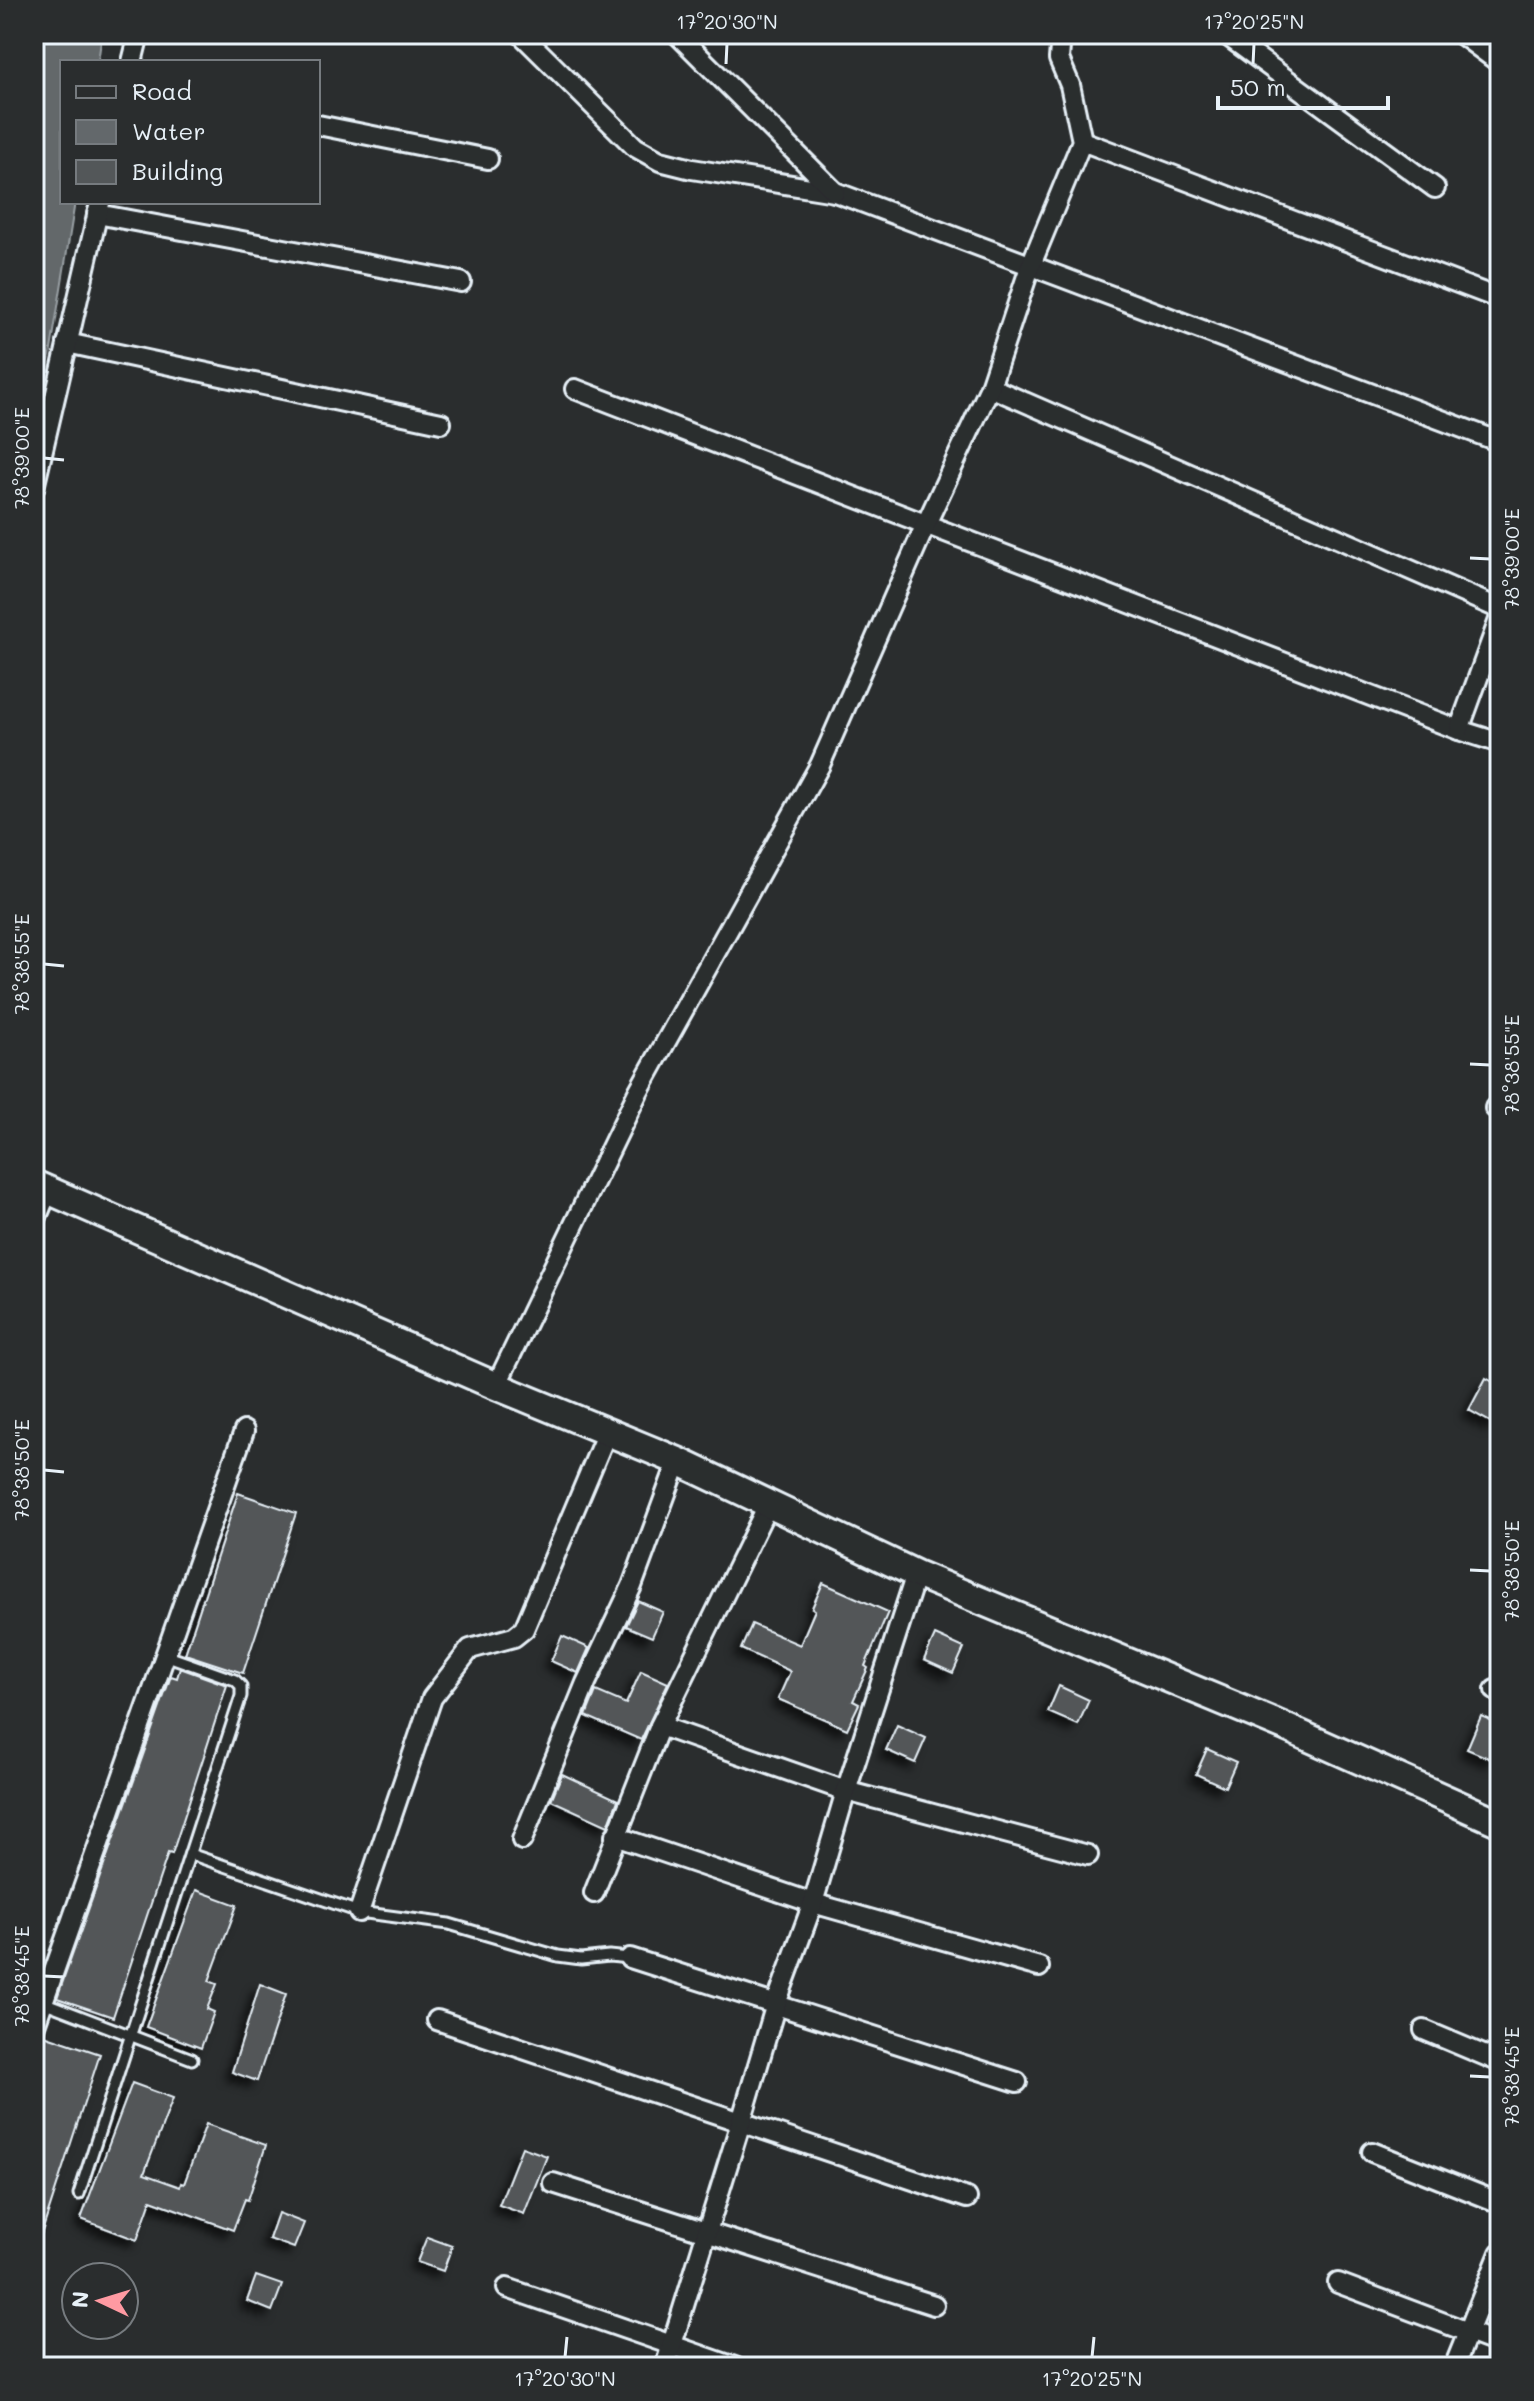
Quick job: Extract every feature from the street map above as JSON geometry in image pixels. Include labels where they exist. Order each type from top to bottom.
[{"type":"street","points":[[132,60],[139,34]]},
{"type":"street","points":[[521,34],[635,147],[660,161],[835,192],[1500,442]]},
{"type":"street","points":[[677,34],[835,192]]},
{"type":"street","points":[[496,1386],[639,1090],[820,765],[990,387],[1030,267],[1082,141],[1070,85],[1059,59],[1061,34]]},
{"type":"street","points":[[1225,34],[1435,188]]},
{"type":"street","points":[[1461,34],[1500,63]]},
{"type":"street","points":[[320,125],[488,159]]},
{"type":"street","points":[[1082,141],[1500,299]]},
{"type":"street","points":[[34,488],[99,208],[461,282]]},
{"type":"street","points":[[67,343],[441,423]]},
{"type":"street","points":[[990,387],[1500,609]]},
{"type":"street","points":[[575,389],[1459,730],[1500,743]]},
{"type":"street","points":[[1459,730],[1500,617]]},
{"type":"street","points":[[43,1188],[496,1386],[678,1461],[916,1574],[1285,1727],[1500,1823]]},
{"type":"street","points":[[34,2028],[244,1431]]},
{"type":"street","points":[[359,1912],[432,1698],[470,1649],[514,1637],[524,1629],[607,1432]]},
{"type":"street","points":[[522,1840],[586,1683],[632,1586],[678,1461]]},
{"type":"street","points":[[594,1893],[660,1726],[768,1505]]},
{"type":"street","points":[[665,2367],[776,2004],[813,1903],[916,1574]]},
{"type":"street","points":[[660,1726],[846,1791],[1088,1855]]},
{"type":"street","points":[[615,1836],[813,1903],[1039,1967]]},
{"type":"street","points":[[630,1958],[1017,2082]]},
{"type":"street","points":[[437,2020],[967,2198]]},
{"type":"street","points":[[1424,2030],[1500,2062]]},
{"type":"street","points":[[1372,2152],[1500,2203]]},
{"type":"street","points":[[553,2183],[934,2305]]},
{"type":"street","points":[[1454,2367],[1500,2253]]},
{"type":"street","points":[[1338,2283],[1500,2344]]},
{"type":"street","points":[[507,2288],[735,2367]]},
{"type":"lane","points":[[34,1235],[43,1188]]},
{"type":"lane","points":[[79,2194],[241,1696],[241,1686],[235,1680],[165,1655]]},
{"type":"lane","points":[[190,1854],[359,1912],[449,1924],[558,1956],[630,1958]]},
{"type":"lane","points":[[43,2002],[192,2059]]},
{"type":"water","points":[[34,34],[102,34],[98,60],[60,60],[60,204],[75,204],[50,356],[34,422]]},
{"type":"building","points":[[1486,1378],[1500,1386],[1500,1413],[1494,1424],[1469,1410]]},
{"type":"building","points":[[238,1493],[296,1513],[243,1673],[185,1654]]},
{"type":"building","points":[[823,1583],[888,1612],[865,1666],[868,1668],[853,1701],[859,1704],[847,1729],[778,1699],[790,1672],[741,1649],[752,1624],[800,1645]]},
{"type":"building","points":[[638,1601],[663,1612],[652,1637],[626,1626]]},
{"type":"building","points":[[935,1635],[964,1648],[953,1673],[924,1660]]},
{"type":"building","points":[[562,1636],[589,1648],[578,1673],[551,1661]]},
{"type":"building","points":[[180,1668],[227,1685],[172,1854],[168,1853],[113,2017],[57,1998],[171,1676],[177,1678]]},
{"type":"building","points":[[641,1671],[668,1683],[641,1740],[586,1716],[596,1691],[626,1704]]},
{"type":"building","points":[[1059,1686],[1089,1700],[1078,1725],[1048,1712]]},
{"type":"building","points":[[1481,1716],[1500,1724],[1500,1744],[1493,1760],[1467,1749]]},
{"type":"building","points":[[897,1725],[926,1738],[915,1763],[886,1750]]},
{"type":"building","points":[[1207,1749],[1236,1762],[1225,1787],[1196,1774]]},
{"type":"building","points":[[562,1774],[618,1800],[608,1826],[551,1800]]},
{"type":"building","points":[[196,1890],[237,1905],[209,1981],[217,1984],[207,2009],[214,2012],[201,2048],[146,2027]]},
{"type":"building","points":[[260,1984],[286,1994],[257,2081],[232,2072]]},
{"type":"building","points":[[44,2035],[100,2054],[38,2244],[34,2243],[34,2060]]},
{"type":"building","points":[[132,2083],[173,2098],[144,2174],[180,2187],[181,2183],[184,2184],[206,2124],[266,2145],[248,2200],[245,2199],[233,2230],[151,2200],[137,2240],[81,2219]]},
{"type":"building","points":[[522,2147],[547,2156],[524,2214],[499,2205]]},
{"type":"building","points":[[278,2213],[304,2223],[294,2248],[269,2239]]},
{"type":"building","points":[[427,2237],[452,2246],[443,2271],[417,2262]]},
{"type":"building","points":[[256,2276],[282,2285],[272,2311],[247,2301]]}]
